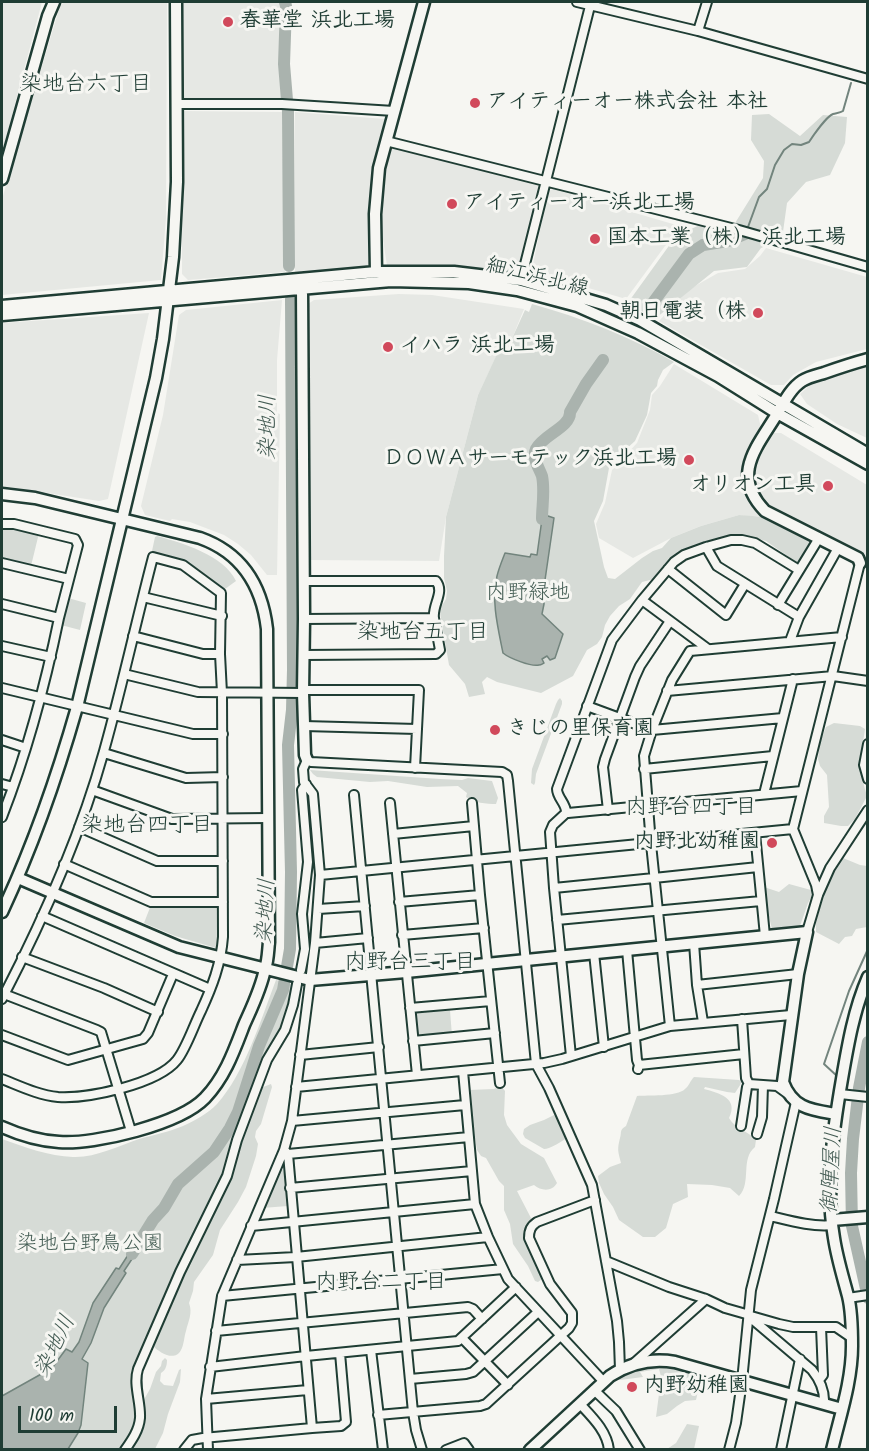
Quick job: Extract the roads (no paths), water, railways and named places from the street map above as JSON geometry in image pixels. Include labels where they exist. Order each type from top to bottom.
[{"type":"street","points":[[2,179],[48,16],[54,2]]},
{"type":"street","points":[[2,912],[50,796],[77,707],[156,378],[169,296],[177,182],[176,2]]},
{"type":"street","points":[[376,272],[375,214],[379,168],[424,2]]},
{"type":"street","points":[[577,2],[591,3],[698,31],[867,79]]},
{"type":"street","points":[[698,31],[707,2]]},
{"type":"street","points":[[521,280],[591,3]]},
{"type":"street","points":[[176,104],[282,104],[394,111]]},
{"type":"street","points":[[387,141],[739,230],[867,267]]},
{"type":"street","name":"細江浜北線","points":[[293,286],[376,272],[454,272],[521,280],[606,305],[640,320],[867,464]]},
{"type":"street","name":"細江浜北線","points":[[169,296],[391,281],[469,283],[517,290],[577,306],[638,333],[867,454]]},
{"type":"street","points":[[293,286],[304,581],[302,692],[307,760],[303,769],[304,782],[313,794],[320,875],[315,943],[286,1152],[312,1428]]},
{"type":"street","points":[[2,306],[169,296]]},
{"type":"street","points":[[2,315],[169,296]]},
{"type":"street","points":[[818,895],[793,829],[842,637],[863,565],[858,558],[765,511],[758,504],[748,479],[750,460],[759,441],[792,391],[802,381],[867,359]]},
{"type":"street","points":[[2,494],[35,498],[206,540],[221,548],[245,570],[262,602],[267,629],[269,942],[266,969],[228,1065],[219,1081],[200,1103],[180,1115],[159,1123],[92,1141],[60,1142],[32,1138],[2,1127]]},
{"type":"street","points":[[2,524],[14,524],[75,539],[78,545],[41,698],[2,817]]},
{"type":"street","points":[[778,605],[819,538]]},
{"type":"street","points":[[799,570],[751,542],[731,540],[679,558],[642,600],[612,640],[556,789],[565,809],[576,812],[802,791]]},
{"type":"street","points":[[706,548],[717,566],[799,617]]},
{"type":"street","points":[[790,641],[799,617],[838,548]]},
{"type":"street","points":[[2,1079],[34,1092],[60,1097],[87,1096],[118,1089],[166,1071],[180,1056],[210,990],[221,959],[223,937],[223,734],[220,654],[221,593],[183,565],[153,557],[104,753],[92,790],[53,893],[3,996],[99,1031],[107,1050],[118,1089],[131,1131]]},
{"type":"street","points":[[2,563],[69,579]]},
{"type":"street","points":[[669,569],[726,615],[745,584]]},
{"type":"street","points":[[304,581],[436,581],[440,585],[440,593],[433,610],[440,650],[436,654],[304,656]]},
{"type":"street","points":[[143,597],[222,616]]},
{"type":"street","points":[[642,600],[708,649]]},
{"type":"street","points":[[2,604],[59,618]]},
{"type":"street","points":[[304,619],[434,618]]},
{"type":"street","points":[[608,810],[603,767],[619,718],[640,666],[670,621]]},
{"type":"street","points":[[133,636],[203,654],[220,654]]},
{"type":"street","points":[[690,651],[842,637]]},
{"type":"street","points":[[670,1026],[647,806],[645,750],[672,680],[697,641]]},
{"type":"street","points":[[2,646],[51,657]]},
{"type":"street","points":[[124,675],[195,692],[419,690],[415,768]]},
{"type":"street","points":[[667,692],[833,676],[867,681]]},
{"type":"street","points":[[764,794],[793,679]]},
{"type":"street","points":[[2,688],[193,734],[223,734]]},
{"type":"street","points":[[586,706],[652,730],[783,718]]},
{"type":"street","points":[[304,726],[417,729]]},
{"type":"street","points":[[2,740],[26,748]]},
{"type":"street","points":[[867,744],[864,765],[867,778]]},
{"type":"street","points":[[104,753],[186,777],[223,777]]},
{"type":"street","points":[[644,769],[773,756]]},
{"type":"street","points":[[307,760],[502,772],[507,775],[536,1064],[592,1185],[616,1322],[620,1370]]},
{"type":"street","points":[[2,784],[13,787]]},
{"type":"street","points":[[125,1449],[134,1436],[140,1419],[136,1381],[138,1369],[180,1272],[227,1176],[237,1140],[267,1060],[285,1030],[292,1008],[305,949],[302,914],[308,862],[302,790],[306,784]]},
{"type":"street","points":[[92,790],[172,819],[268,818]]},
{"type":"street","points":[[354,795],[410,1379],[416,1430],[422,1449]]},
{"type":"street","points":[[390,803],[417,1075]]},
{"type":"street","points":[[472,803],[500,1083]]},
{"type":"street","points":[[565,809],[551,829],[554,888],[571,1056]]},
{"type":"street","points":[[729,1449],[736,1423],[742,1381],[751,1290],[770,1216],[792,1098],[784,1086],[783,1079],[791,1015],[807,932],[818,895],[830,868],[867,810]]},
{"type":"street","points":[[393,834],[474,826]]},
{"type":"street","points":[[79,827],[156,861],[223,861]]},
{"type":"street","points":[[320,875],[793,829]]},
{"type":"street","points":[[755,833],[765,936]]},
{"type":"street","points":[[64,864],[151,902],[223,902]]},
{"type":"street","points":[[554,888],[758,867]]},
{"type":"street","points":[[18,878],[179,947],[310,980],[807,932]]},
{"type":"street","points":[[399,902],[480,895]]},
{"type":"street","points":[[557,920],[760,901]]},
{"type":"street","points":[[318,909],[364,906]]},
{"type":"street","points":[[42,916],[210,990]]},
{"type":"street","points":[[402,935],[484,927]]},
{"type":"street","points":[[315,943],[368,938]]},
{"type":"street","points":[[694,943],[703,1022]]},
{"type":"street","points":[[627,950],[639,1067],[744,1054]]},
{"type":"street","points":[[594,953],[604,1047]]},
{"type":"street","points":[[22,957],[104,988],[158,1012]]},
{"type":"street","points":[[2,1035],[66,1060],[145,1038],[173,974]]},
{"type":"street","points":[[697,985],[798,975]]},
{"type":"street","points":[[832,1449],[851,1370],[852,1338],[851,1298],[838,1257],[831,1168],[836,1114],[843,1094],[850,1032],[867,977]]},
{"type":"street","points":[[410,1008],[491,1001]]},
{"type":"street","points":[[296,1087],[544,1063],[670,1026],[791,1015]]},
{"type":"street","points":[[742,1019],[746,1078],[749,1084]]},
{"type":"street","points":[[413,1041],[495,1033]]},
{"type":"street","points":[[300,1055],[379,1047]]},
{"type":"street","points":[[463,1071],[475,1204],[488,1237],[508,1279],[603,1382]]},
{"type":"street","points":[[749,1084],[779,1087],[809,1109],[836,1114]]},
{"type":"street","points":[[741,1126],[749,1084]]},
{"type":"street","points":[[757,1134],[762,1118],[763,1085]]},
{"type":"street","points":[[843,1094],[867,1098]]},
{"type":"street","points":[[292,1121],[465,1105]]},
{"type":"street","points":[[286,1152],[469,1137]]},
{"type":"street","points":[[208,1449],[206,1399],[222,1296],[251,1226],[286,1152]]},
{"type":"street","points":[[279,1164],[289,1174]]},
{"type":"street","points":[[290,1188],[472,1171]]},
{"type":"street","points":[[378,1415],[480,1406],[508,1385],[569,1328],[572,1323],[572,1313],[550,1284],[529,1233],[531,1226],[537,1222],[594,1200]]},
{"type":"street","points":[[251,1226],[475,1204]]},
{"type":"street","points":[[770,1216],[820,1226],[865,1217]]},
{"type":"street","points":[[237,1260],[296,1257],[488,1237]]},
{"type":"street","points":[[606,1261],[749,1316],[798,1328],[838,1327],[852,1338]]},
{"type":"street","points":[[222,1296],[503,1269]]},
{"type":"street","points":[[210,1367],[455,1341],[462,1338],[516,1287]]},
{"type":"street","points":[[851,1298],[867,1295]]},
{"type":"street","points":[[633,1364],[706,1299]]},
{"type":"street","points":[[216,1331],[468,1307],[482,1319]]},
{"type":"street","points":[[410,1379],[470,1373],[538,1312]]},
{"type":"street","points":[[749,1316],[812,1370],[819,1380],[825,1404]]},
{"type":"street","points":[[773,1336],[781,1325]]},
{"type":"street","points":[[819,1380],[823,1376],[821,1327]]},
{"type":"street","points":[[462,1338],[508,1385]]},
{"type":"street","points":[[371,1350],[382,1449]]},
{"type":"street","points":[[184,1449],[192,1440],[341,1426],[346,1422],[340,1353]]},
{"type":"street","points":[[781,1449],[800,1359]]},
{"type":"street","points":[[530,1449],[603,1382],[633,1364],[652,1361],[670,1361],[842,1409]]},
{"type":"street","points":[[206,1399],[308,1390]]},
{"type":"street","points":[[594,1390],[616,1412],[640,1449]]},
{"type":"street","points":[[579,1404],[596,1421],[609,1442],[609,1449]]},
{"type":"street","points":[[446,1449],[464,1443],[469,1449]]},
{"type":"waterway","name":"染地川","points":[[285,2],[284,64],[288,112],[289,266]]},
{"type":"waterway","points":[[748,227],[759,197],[767,189],[775,165],[784,150],[792,144],[801,145],[809,142],[827,118],[843,111],[851,83]]},
{"type":"waterway","points":[[649,308],[689,254],[703,245],[728,241],[745,234]]},
{"type":"waterway","name":"染地川","points":[[132,1254],[178,1184],[214,1152],[230,1128],[238,1112],[259,1046],[283,990],[290,949],[288,745],[293,670],[291,299]]},
{"type":"waterway","points":[[542,519],[543,481],[535,459],[536,449],[544,439],[566,422],[586,384],[603,360]]},
{"type":"waterway","points":[[837,1076],[824,1064],[849,991],[868,949]]},
{"type":"waterway","name":"御陣屋川","points":[[868,1042],[859,1088],[851,1173],[852,1226],[868,1298]]},
{"type":"place","name":"春華堂 浜北工場","points":[[228,22]]},
{"type":"place","name":"アイティーオー株式会社 本社","points":[[475,103]]},
{"type":"place","name":"アイティーオー浜北工場","points":[[452,204]]},
{"type":"place","name":"国本工業（株） 浜北工場","points":[[595,239]]},
{"type":"place","name":"朝日電装（株","points":[[758,313]]},
{"type":"place","name":"イハラ 浜北工場","points":[[388,347]]},
{"type":"place","name":"ＤＯＷＡサーモテック浜北工場","points":[[689,460]]},
{"type":"place","name":"オリオン工具","points":[[828,486]]},
{"type":"place","name":"きじの里保育園","points":[[495,730]]},
{"type":"place","name":"内野北幼稚園","points":[[772,843]]},
{"type":"place","name":"内野幼稚園","points":[[632,1387]]},
{"type":"district","name":"染地台六丁目","points":[[86,86]]},
{"type":"district","name":"染地台五丁目","points":[[423,634]]},
{"type":"district","name":"内野台四丁目","points":[[691,809]]},
{"type":"district","name":"染地台四丁目","points":[[147,827]]},
{"type":"district","name":"内野台三丁目","points":[[410,964]]},
{"type":"district","name":"内野台二丁目","points":[[381,1284]]},
{"type":"park label","name":"内野緑地","points":[[528,594]]},
{"type":"park label","name":"染地台野鳥公園","points":[[90,1245]]}]
